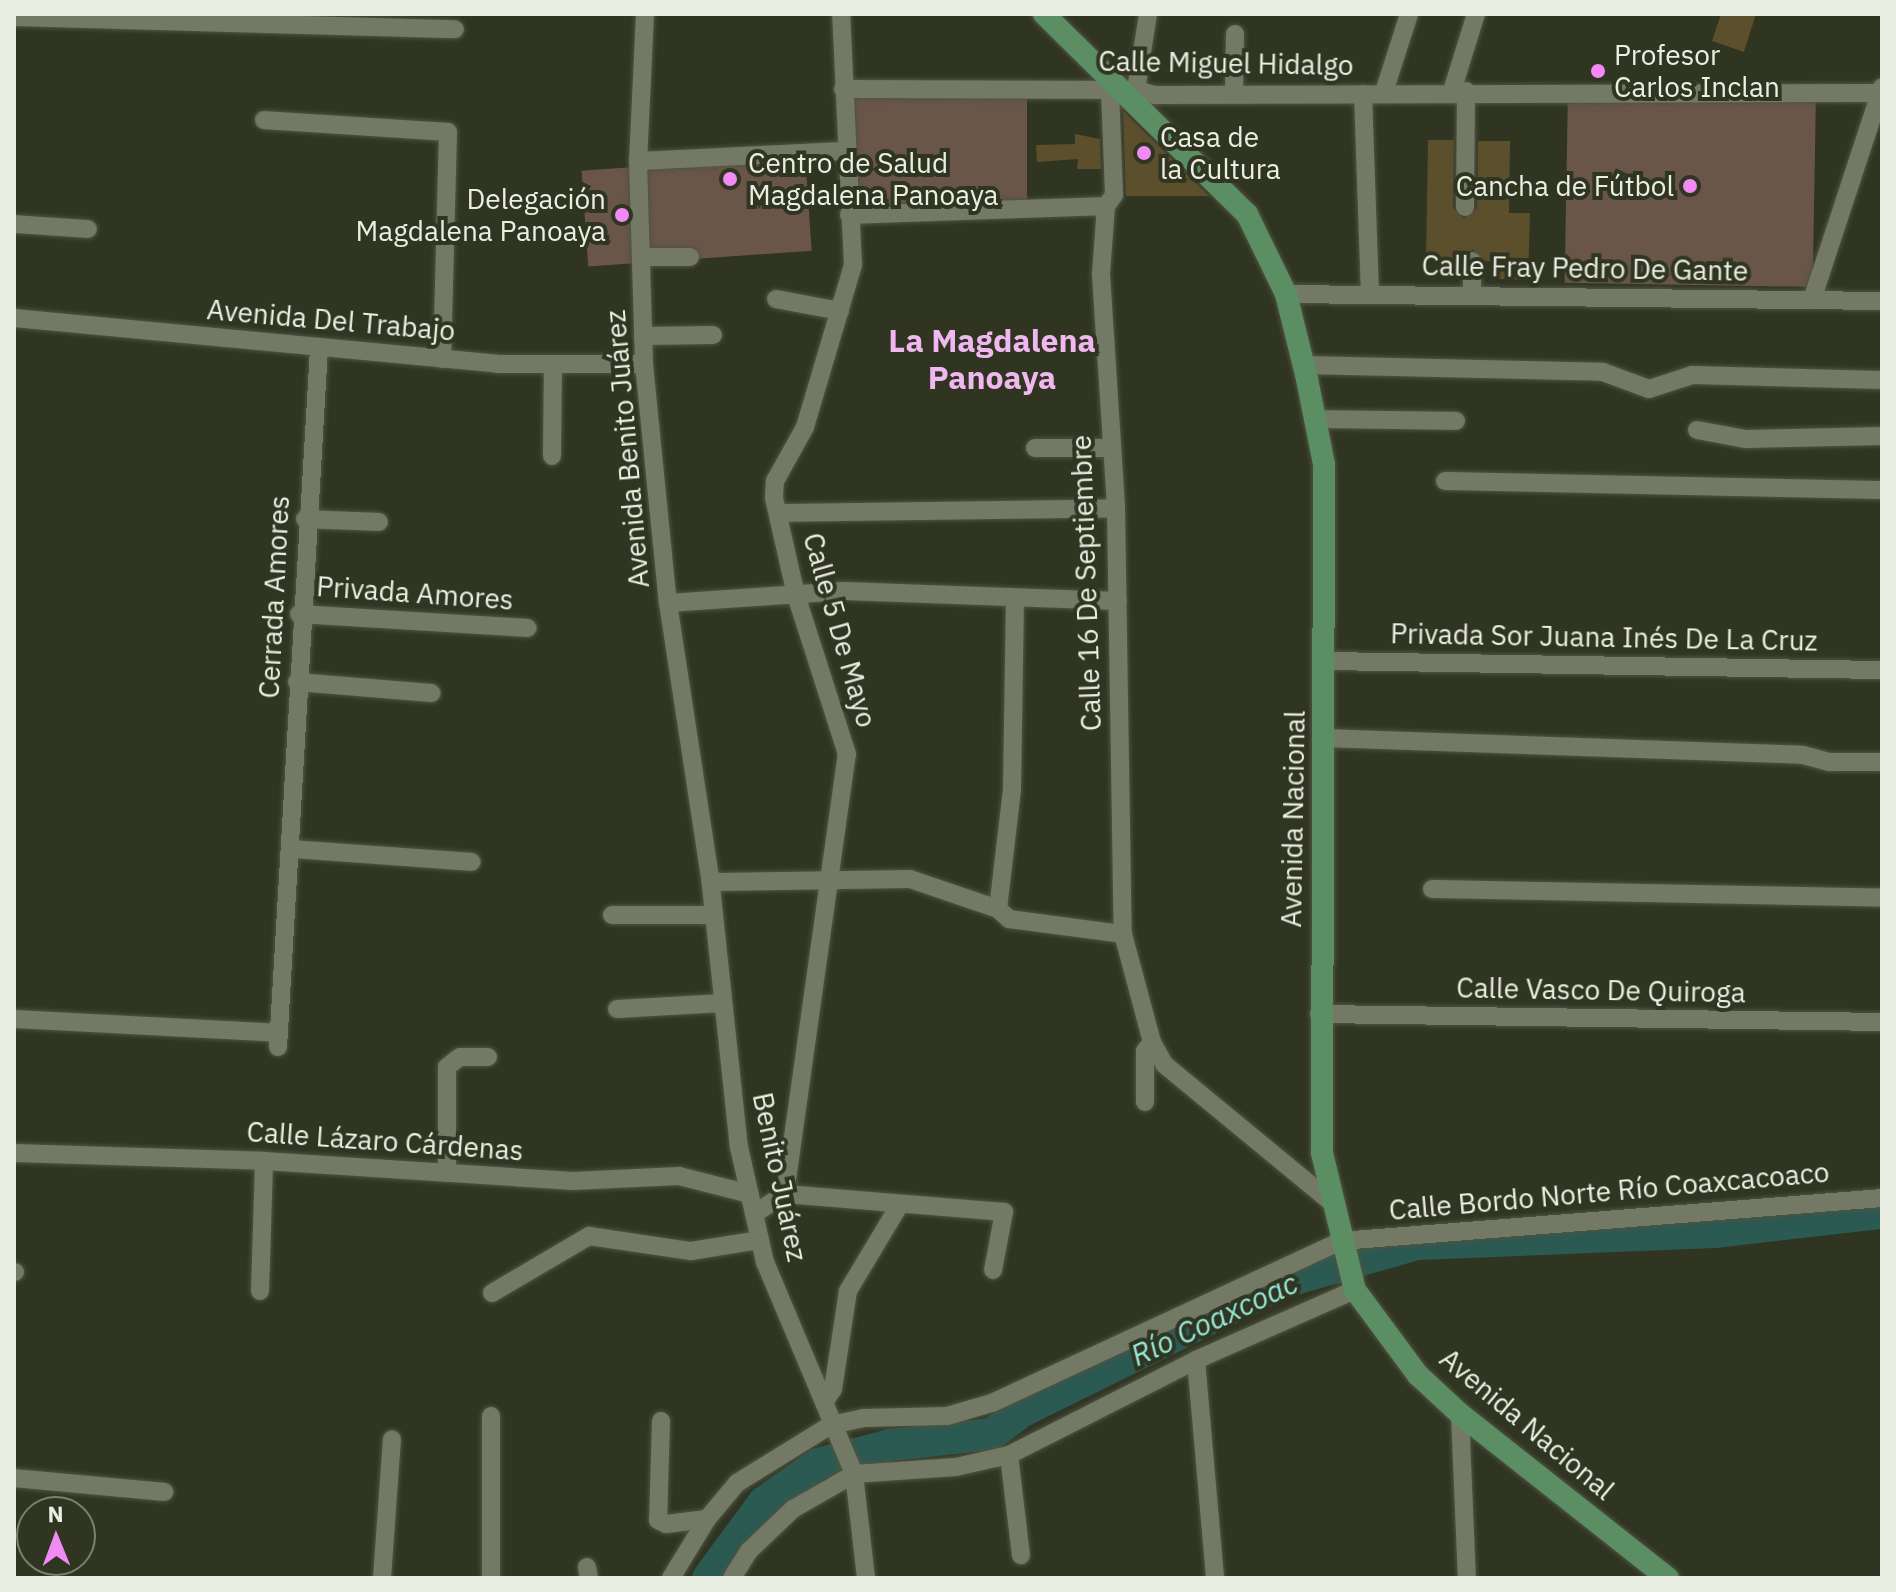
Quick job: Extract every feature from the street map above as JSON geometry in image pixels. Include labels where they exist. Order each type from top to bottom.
[{"type":"main road","name":"Avenida Nacional","points":[[1044,14],[1247,214],[1286,294],[1304,365],[1324,464],[1326,661],[1319,1014],[1322,1153],[1331,1202],[1354,1286],[1408,1363],[1460,1414],[1668,1578]]},
{"type":"street","name":"Avenida Benito Juárez","points":[[645,14],[638,161],[644,364],[668,603],[710,877]]},
{"type":"street","points":[[638,161],[844,151],[841,14]]},
{"type":"street","name":"Calle 16 De Septiembre","points":[[1148,14],[1122,90],[1114,195],[1106,206],[1101,274],[1116,508],[1123,934],[1152,1042]]},
{"type":"street","points":[[1384,92],[1409,14]]},
{"type":"street","points":[[1465,207],[1459,91],[1476,14]]},
{"type":"street","points":[[14,17],[455,29]]},
{"type":"street","points":[[1234,92],[1235,34]]},
{"type":"street","name":"Calle Miguel Hidalgo","points":[[843,89],[1122,90],[1155,95],[1234,92],[1879,90]]},
{"type":"street","points":[[1812,300],[1879,90]]},
{"type":"street","points":[[1363,94],[1370,293]]},
{"type":"street","points":[[264,120],[448,132],[442,359]]},
{"type":"street","name":"Calle 5 De Mayo","points":[[785,1194],[832,881],[847,754],[796,595],[778,513],[775,481],[805,427],[853,265],[844,151]]},
{"type":"street","points":[[849,215],[1106,206]]},
{"type":"street","points":[[14,224],[88,229]]},
{"type":"street","points":[[641,257],[690,257]]},
{"type":"street","points":[[1472,261],[1472,294]]},
{"type":"street","name":"Calle Fray Pedro De Gante","points":[[1286,294],[1882,301]]},
{"type":"street","points":[[776,299],[840,311]]},
{"type":"street","name":"Avenida Del Trabajo","points":[[14,318],[442,359],[644,364]]},
{"type":"street","points":[[643,336],[713,335]]},
{"type":"street","name":"Cerrada Amores","points":[[14,1019],[278,1040],[292,849],[299,614],[319,348]]},
{"type":"street","points":[[552,456],[553,364]]},
{"type":"street","points":[[1304,365],[1603,372],[1649,389],[1692,375],[1882,380]]},
{"type":"street","points":[[1315,419],[1456,421]]},
{"type":"street","points":[[1697,430],[1746,439],[1882,436]]},
{"type":"street","points":[[1035,448],[1110,448]]},
{"type":"street","points":[[1445,481],[1882,490]]},
{"type":"street","points":[[778,513],[1116,508]]},
{"type":"street","points":[[305,519],[379,522]]},
{"type":"street","points":[[668,603],[845,591],[1118,601]]},
{"type":"street","points":[[998,909],[1012,789],[1015,599]]},
{"type":"street","name":"Privada Amores","points":[[299,614],[528,628]]},
{"type":"street","name":"Privada Sor Juana Inés De La Cruz","points":[[1326,661],[1882,670]]},
{"type":"street","points":[[297,682],[432,693]]},
{"type":"street","points":[[1324,738],[1787,754],[1830,762],[1882,762]]},
{"type":"street","points":[[292,849],[472,862]]},
{"type":"street","points":[[710,877],[717,882],[910,879],[998,909],[1009,919],[1042,927],[1123,934]]},
{"type":"street","name":"Benito Juárez","points":[[710,877],[739,1147],[760,1240],[835,1433],[852,1468]]},
{"type":"street","points":[[1432,889],[1882,898]]},
{"type":"street","points":[[612,915],[714,915]]},
{"type":"street","points":[[617,1009],[723,1003]]},
{"type":"street","name":"Calle Vasco De Quiroga","points":[[1319,1014],[1882,1022]]},
{"type":"street","points":[[1145,1102],[1145,1051],[1152,1042],[1165,1065],[1331,1202]]},
{"type":"street","points":[[447,1173],[451,1060],[488,1057]]},
{"type":"street","name":"Calle Lázaro Cárdenas","points":[[14,1153],[264,1161],[573,1181],[679,1176],[750,1194]]},
{"type":"street","points":[[260,1291],[264,1161]]},
{"type":"street","points":[[754,1214],[785,1194],[1004,1212],[993,1270]]},
{"type":"street","name":"Calle Bordo Norte Río Coaxcacoaco","points":[[835,1433],[863,1418],[947,1416],[992,1403],[1057,1370],[1343,1247],[1882,1198]]},
{"type":"street","points":[[824,1402],[833,1389],[848,1291],[900,1204]]},
{"type":"street","points":[[492,1293],[589,1236],[691,1251],[760,1240]]},
{"type":"street","points":[[732,1578],[749,1551],[793,1509],[852,1468],[956,1467],[1009,1455],[1196,1360],[1354,1286]]},
{"type":"street","points":[[1196,1360],[1215,1578]]},
{"type":"street","points":[[1460,1414],[1467,1578]]},
{"type":"street","points":[[491,1416],[491,1578]]},
{"type":"street","points":[[661,1421],[658,1520],[660,1524],[707,1519]]},
{"type":"street","points":[[671,1578],[707,1519],[737,1483],[835,1433]]},
{"type":"street","points":[[382,1578],[392,1439]]},
{"type":"street","points":[[1009,1455],[1021,1555]]},
{"type":"street","points":[[852,1468],[866,1578]]},
{"type":"street","points":[[14,1478],[164,1492]]},
{"type":"shaded area","name":"Cancha de Fútbol","points":[[1568,88],[1816,92],[1813,287],[1565,283]]},
{"type":"shaded area","points":[[846,96],[1027,96],[1027,211],[846,211]]},
{"type":"shaded area","points":[[805,155],[812,251],[588,266],[582,171]]},
{"type":"building","points":[[1721,14],[1756,14],[1744,52],[1712,41]]},
{"type":"building","name":"Casa de la Cultura","points":[[1123,111],[1127,115],[1209,196],[1126,196]]},
{"type":"building","points":[[1075,134],[1100,139],[1101,169],[1077,169],[1078,159],[1037,162],[1036,145],[1075,144]]},
{"type":"building","points":[[1428,140],[1454,140],[1453,208],[1464,219],[1477,208],[1478,141],[1510,141],[1509,213],[1530,213],[1528,280],[1498,279],[1498,262],[1484,261],[1473,249],[1460,260],[1426,260]]},
{"type":"waterway","name":"Río Coaxcoac","points":[[708,1578],[764,1502],[818,1464],[890,1445],[992,1434],[1023,1411],[1284,1282],[1417,1244],[1714,1232],[1882,1213]]},
{"type":"place","name":"Profesor Carlos Inclan","points":[[1598,71]]},
{"type":"place","name":"Casa de la Cultura","points":[[1144,153]]},
{"type":"place","name":"Centro de Salud Magdalena Panoaya","points":[[730,179]]},
{"type":"place","name":"Cancha de Fútbol","points":[[1690,186]]},
{"type":"place","name":"Delegación Magdalena Panoaya","points":[[622,215]]},
{"type":"district","name":"La Magdalena Panoaya","points":[[992,360]]}]
